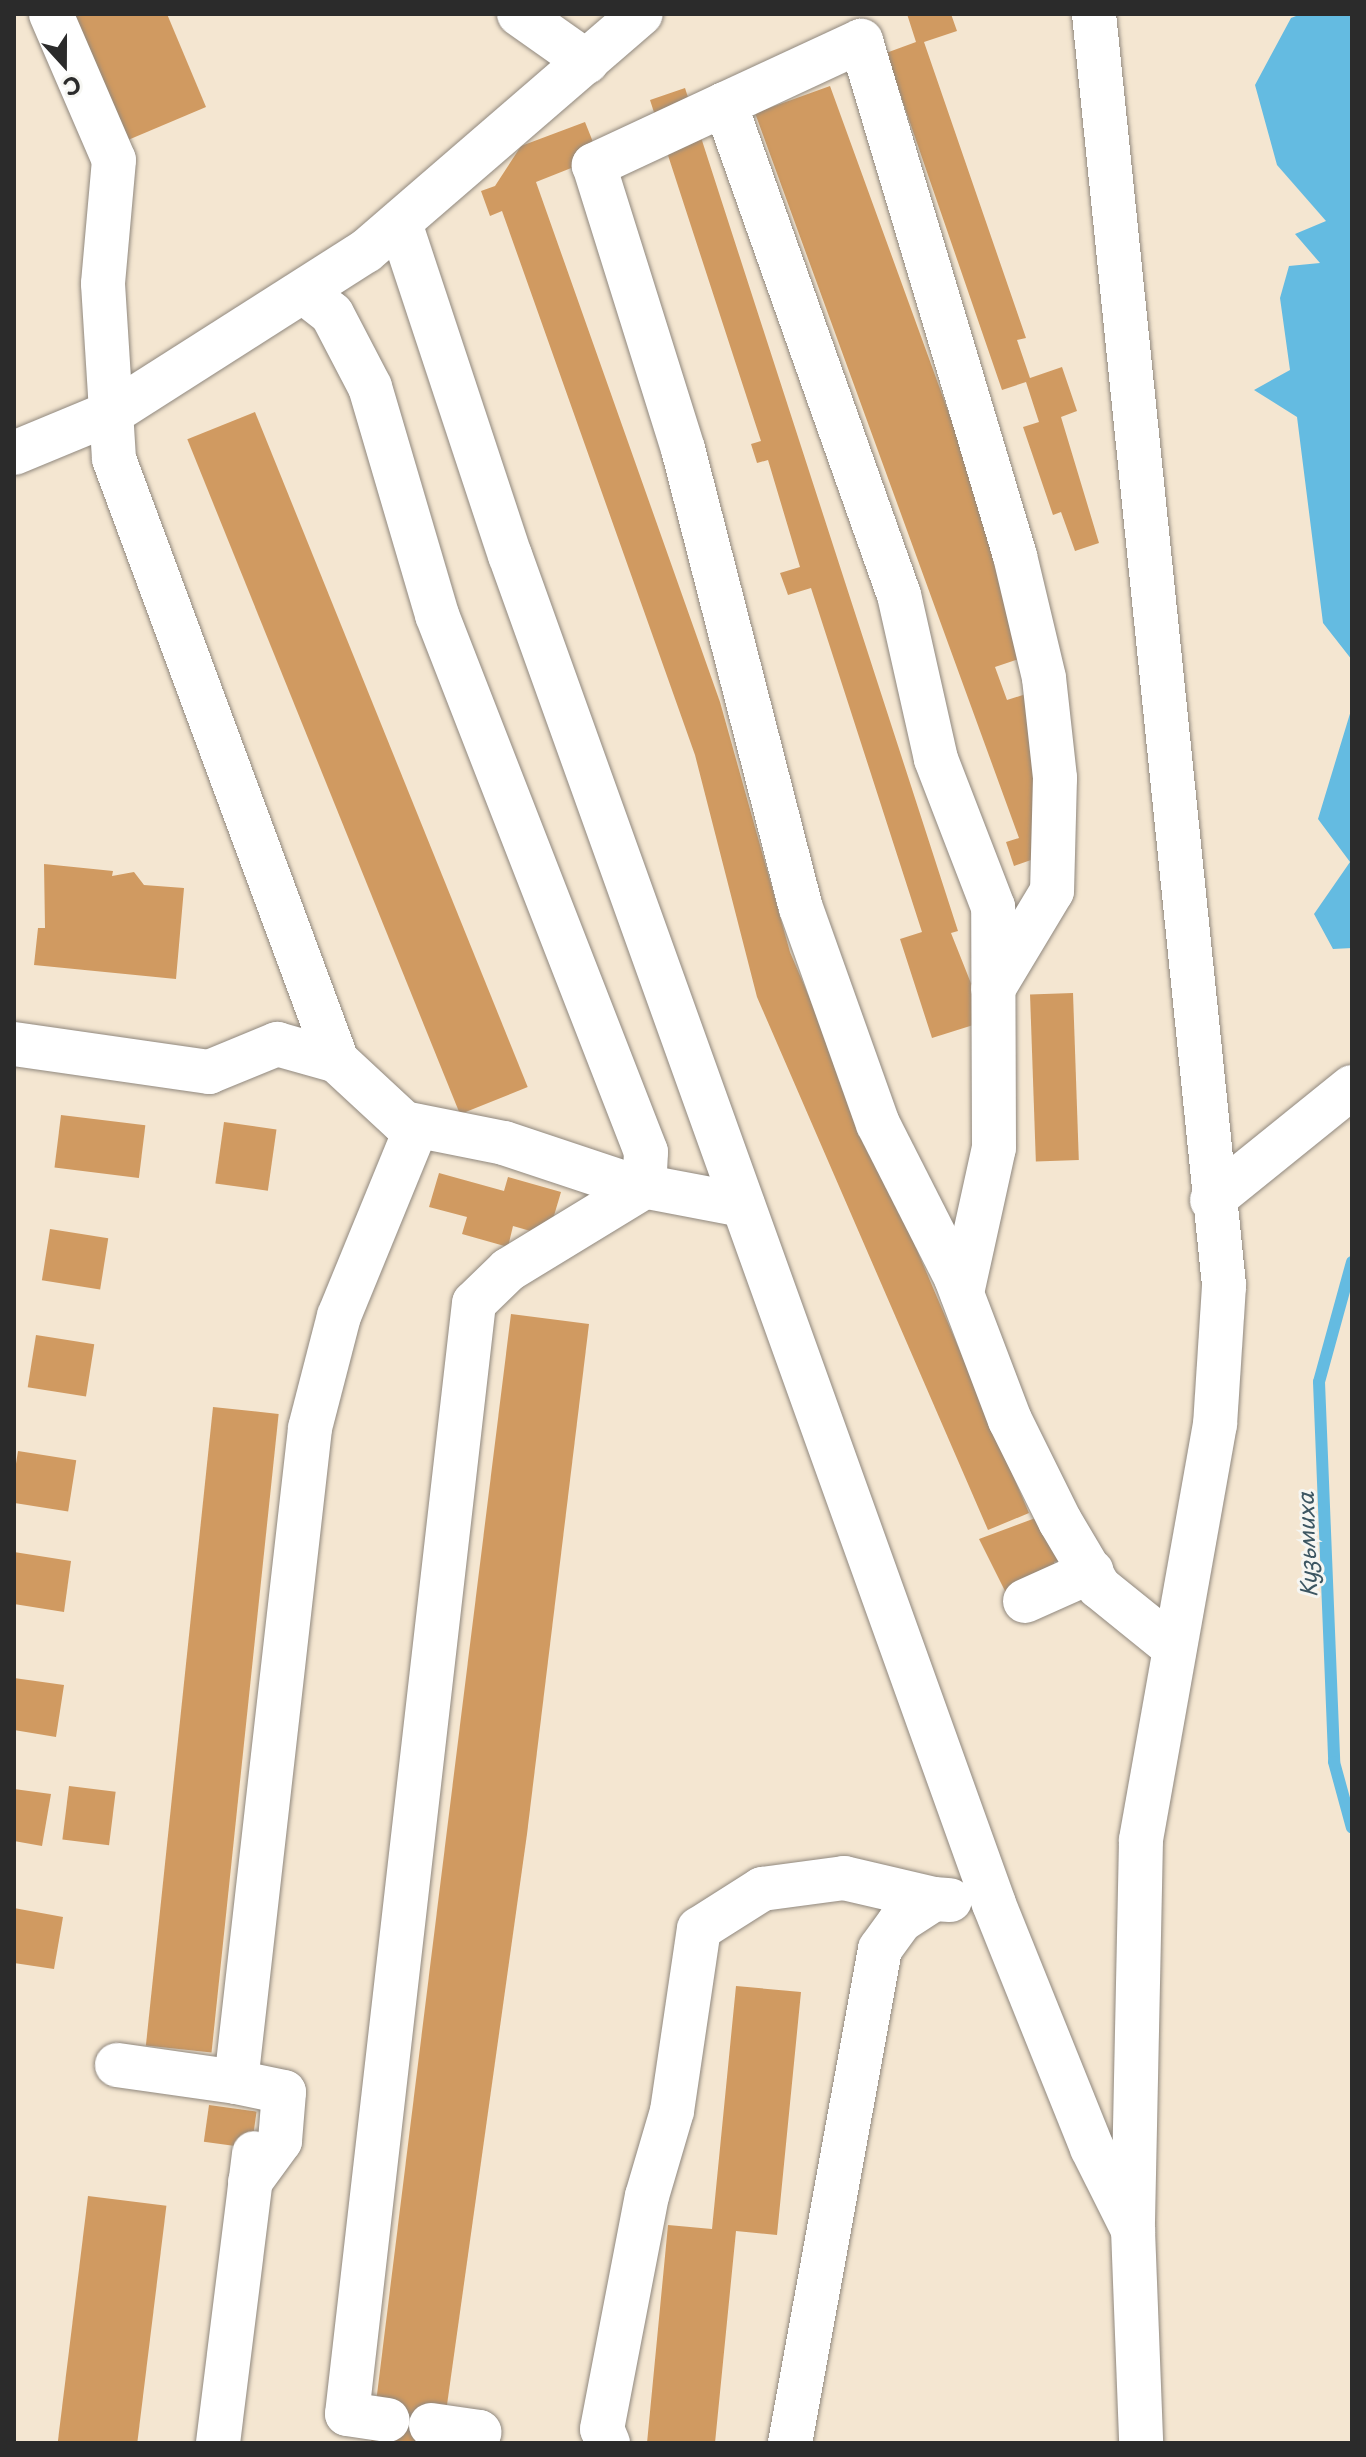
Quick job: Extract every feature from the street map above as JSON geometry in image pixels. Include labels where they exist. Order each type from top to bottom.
[{"type":"street","points":[[51,14],[114,160],[103,284],[114,459],[337,1061],[404,1123],[504,1143],[644,1187],[743,1205]]},
{"type":"street","points":[[519,14],[587,62]]},
{"type":"street","points":[[14,453],[113,412],[305,293],[401,226],[641,14]]},
{"type":"street","points":[[1094,14],[1212,1200],[1224,1286],[1215,1424],[1172,1646],[1141,1840],[1133,2230],[1141,2443]]},
{"type":"street","points":[[993,989],[1052,891],[1055,778],[1044,678],[1015,556],[861,41],[594,165],[604,214],[683,449],[801,908],[878,1124],[962,1293],[1010,1420],[1099,1587],[1172,1646]]},
{"type":"street","points":[[725,104],[899,595],[936,759],[993,907],[994,1148],[962,1293]]},
{"type":"street","points":[[401,226],[510,555],[994,1904],[1092,2148],[1133,2230]]},
{"type":"street","points":[[305,293],[332,314],[370,387],[437,615],[646,1152],[644,1187]]},
{"type":"street","points":[[14,1044],[209,1072],[277,1044],[337,1061]]},
{"type":"street","points":[[1212,1200],[1352,1087]]},
{"type":"street","points":[[236,2082],[310,1428],[339,1316],[417,1126]]},
{"type":"street","points":[[359,2426],[474,1303],[508,1270],[644,1187]]},
{"type":"street","points":[[1025,1601],[1092,1571]]},
{"type":"street","points":[[608,2443],[602,2429],[647,2196],[672,2111],[699,1929],[762,1889],[844,1878],[934,1899],[994,1904]]},
{"type":"street","points":[[790,2443],[880,1949],[900,1921],[934,1899]]},
{"type":"street","points":[[117,2065],[284,2092],[280,2141],[250,2182]]},
{"type":"street","points":[[218,2443],[256,2135]]},
{"type":"street","points":[[431,2425],[479,2432],[477,2443]]},
{"type":"water","points":[[1301,14],[1352,14],[1352,660],[1323,623],[1297,417],[1254,390],[1290,370],[1280,298],[1289,266],[1320,263],[1295,234],[1326,221],[1277,165],[1255,85],[1291,18]]},
{"type":"water","points":[[1352,707],[1352,948],[1333,949],[1314,914],[1350,862],[1318,819]]},
{"type":"building","points":[[74,14],[167,14],[206,107],[128,140]]},
{"type":"building","points":[[907,14],[951,14],[957,31],[924,42],[1026,338],[1017,340],[1030,378],[1062,367],[1077,411],[1061,417],[1099,543],[1075,551],[1061,512],[1053,515],[1023,427],[1039,422],[1026,382],[1002,390],[886,53],[916,42]]},
{"type":"building","points":[[830,86],[1036,653],[995,667],[1007,700],[1029,693],[1054,852],[1014,866],[1006,842],[1019,838],[755,113]]},
{"type":"building","points":[[685,88],[958,931],[951,933],[986,1021],[932,1038],[900,939],[922,932],[811,588],[788,595],[780,573],[800,567],[768,460],[757,463],[751,444],[761,441],[650,100]]},
{"type":"building","points":[[585,122],[599,157],[536,182],[720,702],[790,952],[1029,1513],[988,1530],[757,997],[695,755],[502,211],[490,216],[481,191],[495,186],[521,146]]},
{"type":"building","points":[[255,412],[528,1087],[460,1114],[187,439]]},
{"type":"building","points":[[44,864],[113,871],[112,876],[134,872],[144,885],[184,888],[176,979],[34,965],[38,928],[45,928]]},
{"type":"building","points":[[1073,993],[1079,1160],[1036,1161],[1030,995]]},
{"type":"building","points":[[61,1115],[145,1125],[139,1178],[55,1168]]},
{"type":"building","points":[[224,1122],[276,1129],[268,1191],[215,1183]]},
{"type":"building","points":[[439,1173],[504,1191],[508,1177],[561,1192],[548,1236],[513,1226],[508,1247],[462,1234],[467,1217],[429,1207]]},
{"type":"building","points":[[50,1229],[108,1238],[100,1290],[42,1280]]},
{"type":"building","points":[[511,1314],[589,1324],[527,1834],[446,2412],[429,2443],[371,2443]]},
{"type":"building","points":[[36,1335],[94,1344],[86,1397],[28,1387]]},
{"type":"building","points":[[213,1407],[279,1414],[212,2052],[146,2045]]},
{"type":"building","points":[[18,1451],[76,1460],[68,1512],[14,1503]]},
{"type":"building","points":[[1046,1514],[1064,1559],[1054,1562],[1061,1580],[1010,1601],[979,1539]]},
{"type":"building","points":[[14,1552],[71,1561],[64,1612],[14,1604]]},
{"type":"building","points":[[14,1678],[64,1685],[56,1737],[14,1730]]},
{"type":"building","points":[[69,1786],[116,1792],[109,1845],[62,1840]]},
{"type":"building","points":[[14,1789],[51,1794],[42,1846],[14,1841]]},
{"type":"building","points":[[14,1908],[63,1917],[54,1969],[14,1963]]},
{"type":"building","points":[[736,1986],[801,1992],[777,2235],[736,2231],[715,2443],[647,2443],[668,2225],[712,2229]]},
{"type":"building","points":[[209,2105],[257,2112],[251,2148],[204,2142]]},
{"type":"building","points":[[88,2196],[166,2206],[137,2443],[58,2441]]},
{"type":"waterway","name":"Кузьмиха","points":[[1352,1262],[1319,1382],[1334,1762],[1352,1828]]}]
